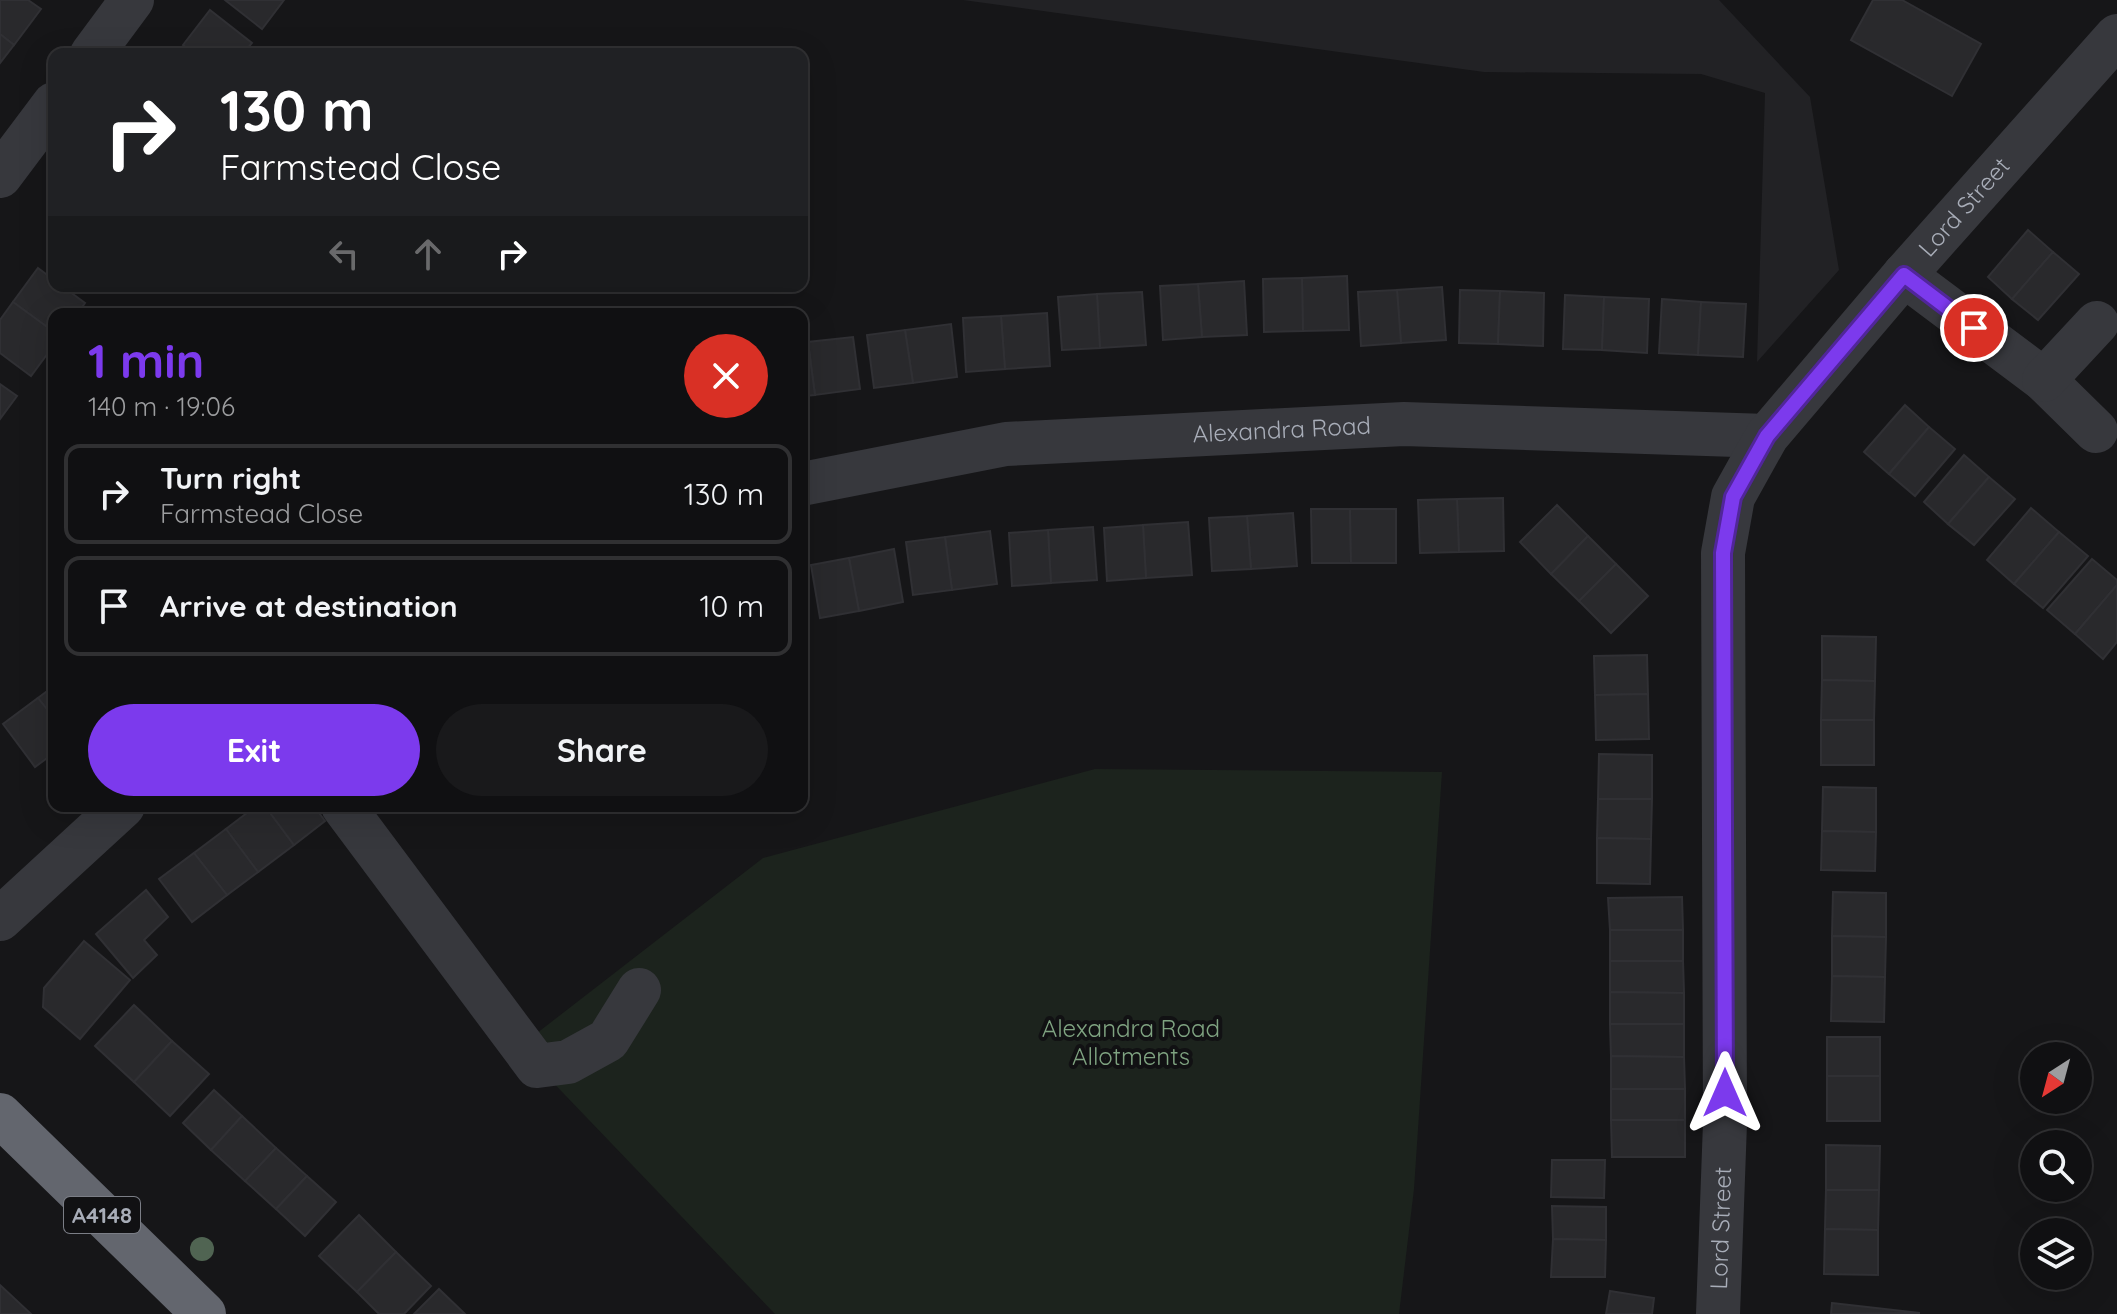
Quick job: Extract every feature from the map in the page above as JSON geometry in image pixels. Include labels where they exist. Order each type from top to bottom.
[{"type":"highway","name":"A4148","points":[[0,1115],[204,1314]]},
{"type":"street","points":[[96,48],[132,0]]},
{"type":"street","name":"Lord Street","points":[[1718,1314],[1725,1123],[1723,553],[1733,497],[1767,436],[1904,275],[2117,36]]},
{"type":"street","points":[[0,176],[48,112]]},
{"type":"street","points":[[1904,275],[2044,380],[2096,431]]},
{"type":"street","points":[[2044,380],[2097,323]]},
{"type":"street","name":"Alexandra Road","points":[[808,483],[1006,444],[1404,424],[1767,436]]},
{"type":"street","points":[[0,919],[116,812]]},
{"type":"street","points":[[347,812],[537,1066],[568,1062],[608,1040],[639,990]]},
{"type":"shaded area","points":[[963,0],[1719,0],[1810,97],[1839,270],[1757,362],[1765,93],[1701,74],[1484,72]]},
{"type":"green space","name":"Alexandra Road Allotments","points":[[1095,769],[1442,772],[1414,1189],[1399,1314],[775,1314],[519,1047],[763,858]]},
{"type":"building","points":[[0,0],[28,0],[41,9],[14,45],[0,34]]},
{"type":"building","points":[[225,0],[284,0],[262,29]]},
{"type":"building","points":[[1873,0],[1902,0],[1981,44],[1952,96],[1851,40]]},
{"type":"building","points":[[210,10],[252,43],[248,48],[187,48],[183,45]]},
{"type":"building","points":[[0,34],[14,45],[0,63]]},
{"type":"building","points":[[2028,230],[2053,252],[2012,299],[1988,277]]},
{"type":"building","points":[[2053,252],[2079,274],[2038,320],[2012,299]]},
{"type":"building","points":[[38,268],[48,276],[48,292],[70,292],[85,303],[81,308],[48,308],[48,328],[13,302]]},
{"type":"building","points":[[1347,276],[1349,330],[1303,331],[1302,278]]},
{"type":"building","points":[[1302,278],[1303,331],[1264,332],[1263,279]]},
{"type":"building","points":[[1244,281],[1247,335],[1202,337],[1198,284]]},
{"type":"building","points":[[1198,284],[1202,337],[1163,340],[1160,286]]},
{"type":"building","points":[[1442,287],[1446,340],[1401,343],[1397,290]]},
{"type":"building","points":[[1397,290],[1401,343],[1361,346],[1358,292]]},
{"type":"building","points":[[1460,290],[1500,291],[1498,344],[1459,343]]},
{"type":"building","points":[[1500,291],[1544,293],[1543,346],[1498,344]]},
{"type":"building","points":[[1142,292],[1146,345],[1100,348],[1097,294]]},
{"type":"building","points":[[1097,294],[1100,348],[1062,350],[1058,297]]},
{"type":"building","points":[[1565,295],[1604,297],[1602,350],[1563,349]]},
{"type":"building","points":[[1604,297],[1649,299],[1647,353],[1602,350]]},
{"type":"building","points":[[1662,299],[1701,302],[1698,355],[1659,353]]},
{"type":"building","points":[[13,302],[48,328],[48,353],[31,376],[0,353],[0,320]]},
{"type":"building","points":[[1701,302],[1746,304],[1743,357],[1698,355]]},
{"type":"building","points":[[1047,313],[1050,366],[1005,369],[1001,316]]},
{"type":"building","points":[[1001,316],[1005,369],[966,372],[963,318]]},
{"type":"building","points":[[951,324],[957,377],[913,383],[905,330]]},
{"type":"building","points":[[905,330],[913,383],[874,388],[867,335]]},
{"type":"building","points":[[853,337],[860,389],[815,395],[808,342]]},
{"type":"building","points":[[808,342],[815,395],[808,396]]},
{"type":"building","points":[[0,384],[17,396],[0,419]]},
{"type":"building","points":[[1905,405],[1929,427],[1889,474],[1864,452]]},
{"type":"building","points":[[1929,427],[1955,449],[1915,496],[1889,474]]},
{"type":"building","points":[[1964,455],[1989,477],[1948,524],[1924,502]]},
{"type":"building","points":[[1989,477],[2015,499],[1974,545],[1948,524]]},
{"type":"building","points":[[1503,498],[1504,551],[1459,552],[1457,499]]},
{"type":"building","points":[[1457,499],[1459,552],[1420,553],[1418,500]]},
{"type":"building","points":[[1557,505],[1588,536],[1551,574],[1520,542]]},
{"type":"building","points":[[2031,508],[2059,532],[2014,584],[1987,560]]},
{"type":"building","points":[[1311,509],[1350,509],[1351,563],[1312,563]]},
{"type":"building","points":[[1350,509],[1396,509],[1396,563],[1351,563]]},
{"type":"building","points":[[1293,513],[1297,566],[1251,569],[1247,516]]},
{"type":"building","points":[[1247,516],[1251,569],[1212,571],[1209,518]]},
{"type":"building","points":[[1188,522],[1192,575],[1146,578],[1143,525]]},
{"type":"building","points":[[1143,525],[1146,578],[1107,581],[1104,528]]},
{"type":"building","points":[[1093,527],[1097,580],[1051,583],[1048,530]]},
{"type":"building","points":[[1048,530],[1051,583],[1012,586],[1009,533]]},
{"type":"building","points":[[990,531],[997,584],[952,590],[945,537]]},
{"type":"building","points":[[2059,532],[2088,556],[2043,608],[2014,584]]},
{"type":"building","points":[[1588,536],[1616,564],[1579,601],[1551,574]]},
{"type":"building","points":[[945,537],[952,590],[913,595],[906,542]]},
{"type":"building","points":[[894,549],[903,602],[859,611],[849,558]]},
{"type":"building","points":[[849,558],[859,611],[820,618],[811,565]]},
{"type":"building","points":[[2092,559],[2117,580],[2117,585],[2075,634],[2047,610]]},
{"type":"building","points":[[1616,564],[1648,596],[1611,633],[1579,601]]},
{"type":"building","points":[[2117,585],[2117,642],[2103,659],[2075,634]]},
{"type":"building","points":[[1822,636],[1876,637],[1875,681],[1822,680]]},
{"type":"building","points":[[1647,655],[1648,694],[1595,695],[1594,656]]},
{"type":"building","points":[[1822,680],[1875,681],[1874,720],[1821,720]]},
{"type":"building","points":[[48,690],[48,710],[38,698]]},
{"type":"building","points":[[1648,694],[1649,739],[1596,740],[1595,695]]},
{"type":"building","points":[[38,698],[48,710],[48,757],[35,767],[3,724]]},
{"type":"building","points":[[1821,720],[1874,720],[1874,765],[1821,765]]},
{"type":"building","points":[[1599,754],[1652,755],[1652,799],[1598,799]]},
{"type":"building","points":[[1823,787],[1876,788],[1876,832],[1822,831]]},
{"type":"building","points":[[1598,799],[1652,799],[1651,839],[1597,838]]},
{"type":"building","points":[[248,812],[269,812],[294,845],[258,872],[226,829]]},
{"type":"building","points":[[269,812],[318,812],[325,821],[294,845]]},
{"type":"building","points":[[226,829],[258,872],[227,895],[194,853]]},
{"type":"building","points":[[1822,831],[1876,832],[1875,871],[1821,870]]},
{"type":"building","points":[[1597,838],[1651,839],[1650,884],[1597,883]]},
{"type":"building","points":[[194,853],[227,895],[192,922],[159,879]]},
{"type":"building","points":[[146,890],[168,917],[144,940],[157,955],[133,978],[96,934]]},
{"type":"building","points":[[1833,892],[1886,893],[1886,937],[1832,936]]},
{"type":"building","points":[[1682,897],[1683,930],[1610,930],[1608,898]]},
{"type":"building","points":[[1610,930],[1683,930],[1683,961],[1610,961]]},
{"type":"building","points":[[1832,936],[1886,937],[1885,977],[1832,976]]},
{"type":"building","points":[[84,941],[130,980],[80,1039],[43,1007],[44,988]]},
{"type":"building","points":[[1610,961],[1683,961],[1684,993],[1610,992]]},
{"type":"building","points":[[1832,976],[1885,977],[1884,1022],[1831,1021]]},
{"type":"building","points":[[1610,992],[1684,993],[1684,1024],[1610,1024]]},
{"type":"building","points":[[134,1005],[172,1041],[134,1082],[95,1046]]},
{"type":"building","points":[[1610,1024],[1684,1024],[1684,1057],[1611,1056]]},
{"type":"building","points":[[1827,1037],[1880,1037],[1880,1076],[1827,1076]]},
{"type":"building","points":[[172,1041],[209,1074],[170,1116],[134,1082]]},
{"type":"building","points":[[1611,1056],[1684,1057],[1685,1089],[1611,1089]]},
{"type":"building","points":[[1827,1076],[1880,1076],[1880,1121],[1827,1121]]},
{"type":"building","points":[[1611,1089],[1685,1089],[1685,1120],[1611,1120]]},
{"type":"building","points":[[214,1090],[242,1116],[211,1150],[183,1123]]},
{"type":"building","points":[[242,1116],[276,1148],[245,1181],[211,1150]]},
{"type":"building","points":[[1611,1120],[1685,1120],[1685,1157],[1612,1157]]},
{"type":"building","points":[[1826,1145],[1880,1146],[1879,1190],[1826,1190]]},
{"type":"building","points":[[276,1148],[307,1176],[276,1209],[245,1181]]},
{"type":"building","points":[[1552,1160],[1605,1160],[1604,1198],[1551,1197]]},
{"type":"building","points":[[307,1176],[336,1202],[305,1236],[276,1209]]},
{"type":"building","points":[[1826,1190],[1879,1190],[1878,1230],[1825,1229]]},
{"type":"building","points":[[1552,1206],[1606,1207],[1606,1240],[1553,1239]]},
{"type":"building","points":[[359,1215],[396,1252],[357,1292],[319,1256]]},
{"type":"building","points":[[1825,1229],[1878,1230],[1878,1275],[1824,1274]]},
{"type":"building","points":[[1553,1239],[1606,1240],[1605,1277],[1551,1277]]},
{"type":"building","points":[[396,1252],[431,1286],[404,1314],[379,1314],[357,1292]]},
{"type":"building","points":[[0,1285],[31,1314],[0,1314]]},
{"type":"building","points":[[439,1289],[465,1314],[414,1314]]},
{"type":"building","points":[[1610,1291],[1654,1298],[1652,1314],[1606,1314]]},
{"type":"building","points":[[1832,1303],[1920,1313],[1831,1314]]},
{"type":"route","points":[[1725,1093],[1723,553],[1733,497],[1767,436],[1904,275],[1974,328]]}]
